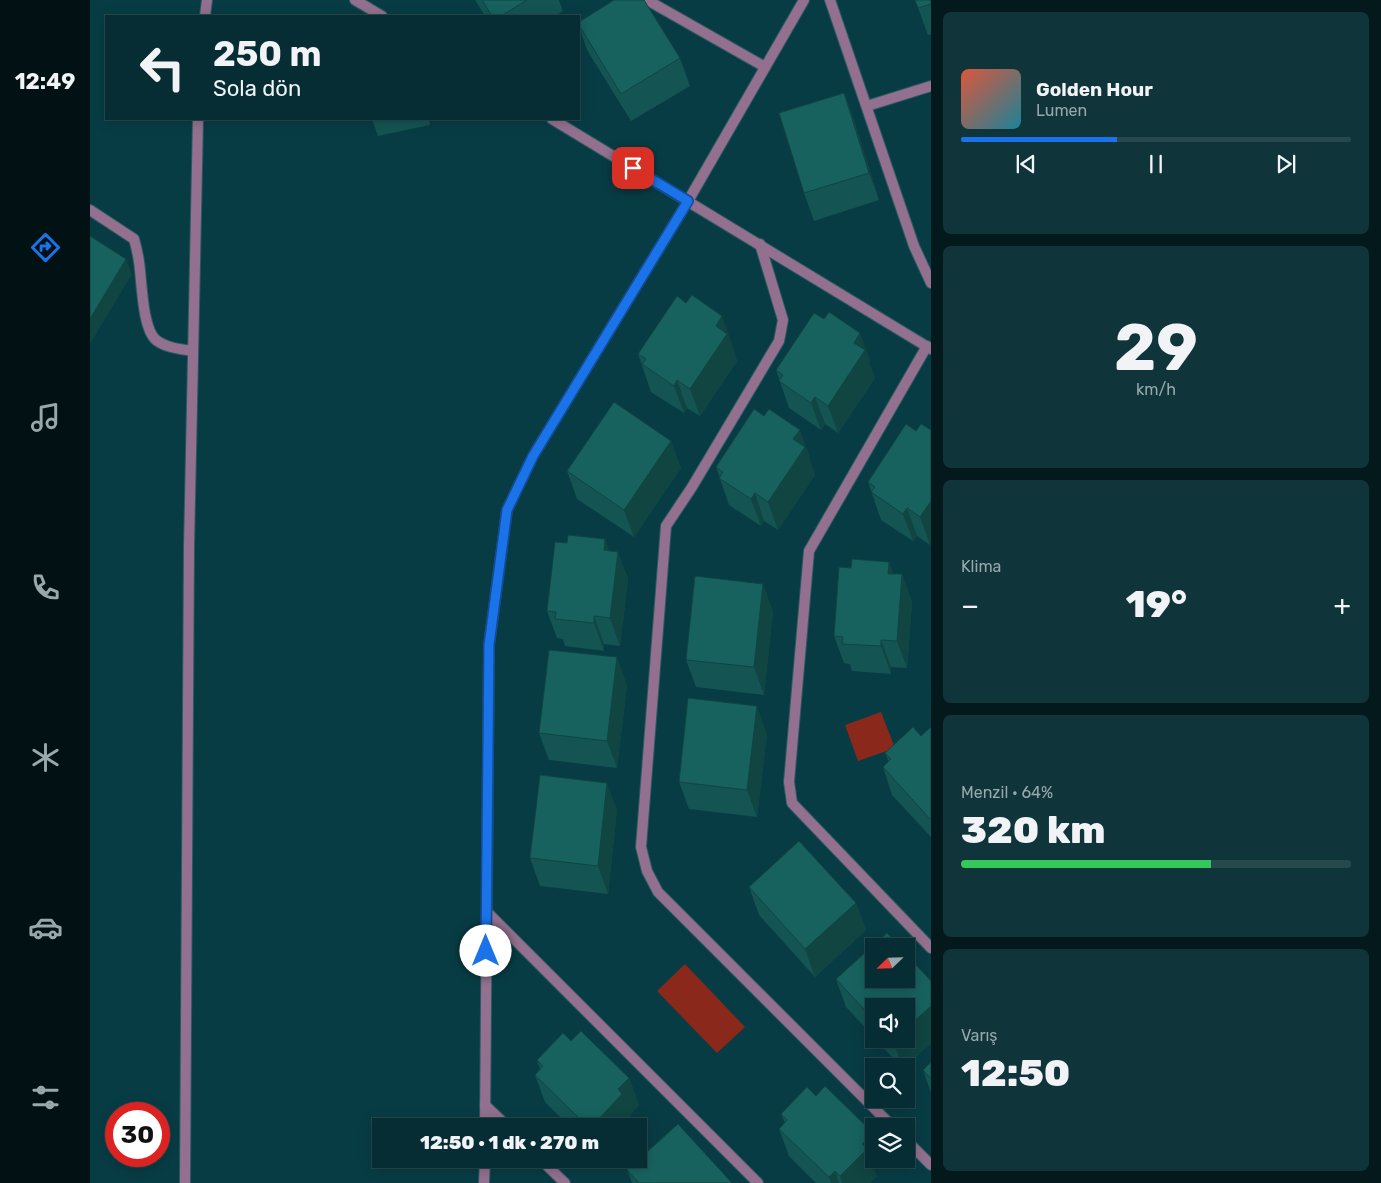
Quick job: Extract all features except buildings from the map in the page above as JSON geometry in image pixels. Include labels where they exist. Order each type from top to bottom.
[{"type":"street","points":[[205,15],[207,0]]},
{"type":"street","points":[[355,0],[380,15]]},
{"type":"street","points":[[647,0],[765,67]]},
{"type":"street","points":[[485,1118],[489,645],[507,510],[533,456],[688,201],[804,0]]},
{"type":"street","points":[[830,0],[914,246],[931,283]]},
{"type":"street","points":[[867,106],[931,86]]},
{"type":"street","points":[[185,1183],[189,557],[198,120]]},
{"type":"street","points":[[554,120],[929,347],[809,551],[789,782],[792,803],[931,948]]},
{"type":"street","points":[[90,210],[134,239],[139,260],[146,321],[151,335],[158,342],[175,348],[193,351]]},
{"type":"street","points":[[760,244],[783,320],[779,341],[692,487],[666,526],[640,847],[647,871],[658,892],[884,1118]]},
{"type":"street","points":[[487,912],[758,1183]]},
{"type":"street","points":[[485,1105],[499,1118]]},
{"type":"street","points":[[915,1149],[931,1165]]},
{"type":"street","points":[[484,1183],[485,1168]]},
{"type":"street","points":[[549,1168],[565,1183]]},
{"type":"shaded area","points":[[881,712],[895,748],[858,761],[845,725]]},
{"type":"shaded area","points":[[685,964],[745,1027],[717,1053],[657,991]]},
{"type":"route","points":[[486,951],[489,645],[507,510],[533,456],[688,201],[633,168]]}]
